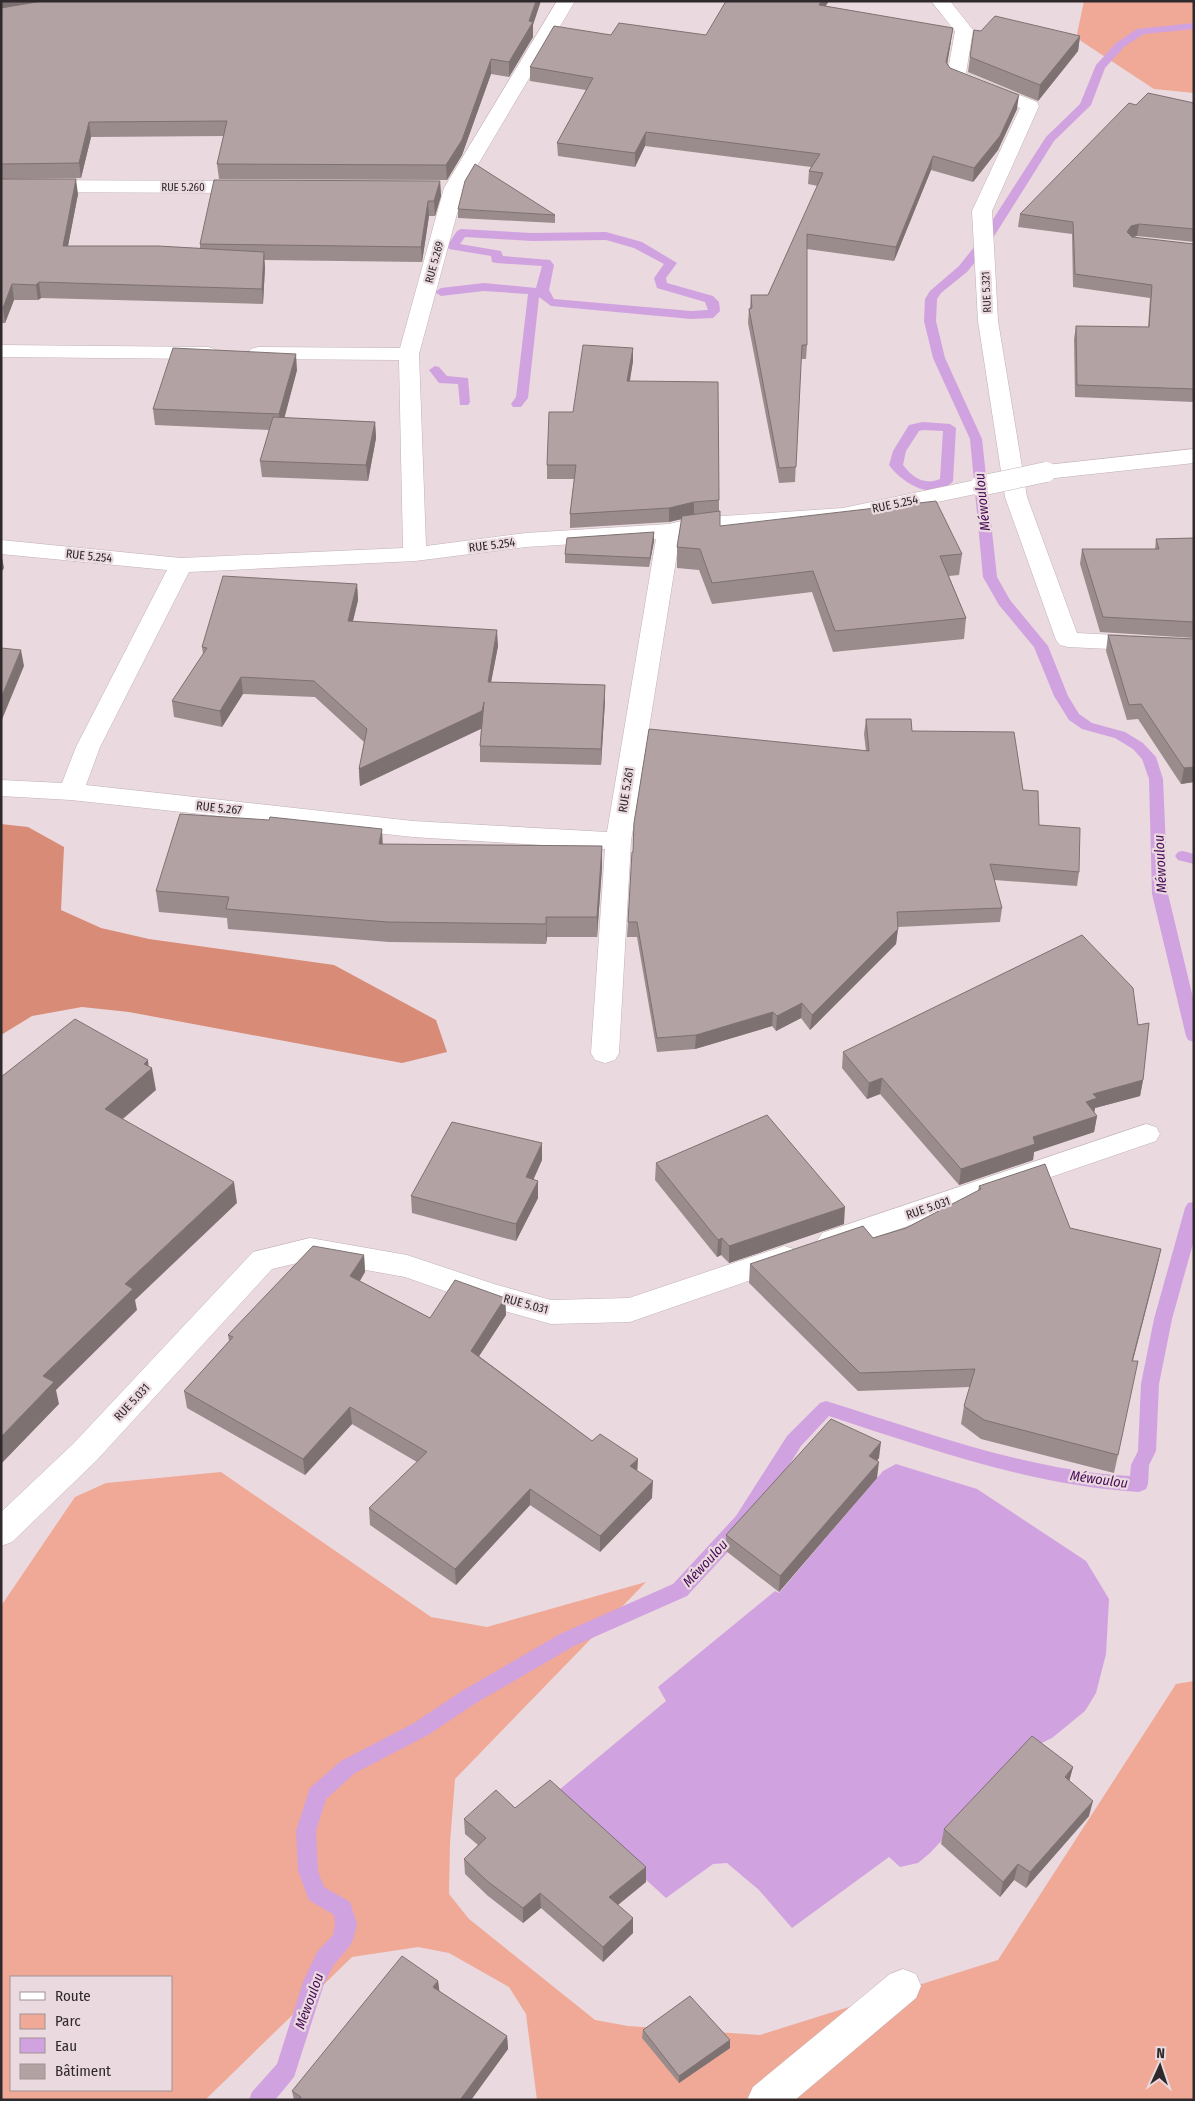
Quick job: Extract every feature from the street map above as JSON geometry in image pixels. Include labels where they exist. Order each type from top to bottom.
[{"type":"street","name":"RUE 5.269","points":[[415,554],[409,354],[444,188],[566,1]]},
{"type":"street","name":"RUE 5.321","points":[[940,1],[964,30],[956,76],[1030,106],[982,211],[988,321],[1016,497],[1068,640],[1194,646]]},
{"type":"street","name":"RUE 5.260","points":[[1,186],[267,187]]},
{"type":"street","points":[[1,351],[409,354]]},
{"type":"street","name":"RUE 5.254","points":[[1,547],[181,565],[415,554],[526,540],[669,531],[694,525],[843,515],[1046,472],[1194,456]]},
{"type":"street","name":"RUE 5.261","points":[[605,1052],[618,841],[669,531]]},
{"type":"street","points":[[71,792],[88,747],[181,565]]},
{"type":"street","name":"RUE 5.267","points":[[1,788],[71,792],[413,829],[618,841]]},
{"type":"street","name":"RUE 5.031","points":[[1,1533],[85,1452],[263,1260],[310,1249],[407,1266],[490,1295],[551,1312],[630,1310],[1146,1134]]},
{"type":"street","points":[[766,2100],[902,1986]]},
{"type":"green space","points":[[1084,1],[1194,1],[1194,93],[1154,89],[1081,41],[1077,34]]},
{"type":"green space","points":[[221,1472],[431,1617],[487,1627],[646,1582],[455,1779],[450,1843],[449,1894],[469,1919],[595,2020],[628,2026],[760,2035],[998,1960],[1176,1684],[1194,1681],[1194,2100],[537,2100],[526,2014],[509,1987],[449,1953],[418,1947],[352,1957],[205,2100],[1,2100],[1,1606],[75,1497],[106,1483]]},
{"type":"shaded area","points":[[1,824],[28,827],[64,847],[61,910],[101,928],[149,939],[334,965],[436,1020],[447,1052],[402,1063],[129,1012],[82,1007],[32,1016],[1,1035]]},
{"type":"water","points":[[896,1464],[977,1489],[1086,1561],[1109,1599],[1106,1654],[1096,1693],[1085,1711],[1052,1738],[1027,1750],[930,1853],[918,1863],[900,1867],[889,1857],[792,1928],[759,1890],[727,1863],[713,1864],[666,1898],[553,1795],[666,1701],[658,1687],[775,1591],[779,1593],[883,1471]]},
{"type":"building","points":[[42,1],[536,1],[529,21],[533,22],[509,62],[491,59],[462,140],[446,165],[217,164],[227,121],[89,122],[79,163],[1,164],[1,8]]},
{"type":"building","points":[[726,1],[821,1],[819,5],[953,28],[946,62],[950,68],[1019,95],[1000,136],[974,168],[933,156],[896,247],[807,234],[807,345],[802,345],[796,467],[779,468],[749,309],[752,308],[751,295],[768,295],[823,173],[809,171],[820,154],[646,132],[635,153],[557,143],[593,78],[530,67],[554,26],[611,35],[619,23],[706,35]]},
{"type":"building","points":[[995,16],[1080,36],[1040,85],[970,57],[974,30],[981,31]]},
{"type":"building","points":[[1148,93],[1194,103],[1194,229],[1139,224],[1131,226],[1127,232],[1132,237],[1194,244],[1194,389],[1077,385],[1076,326],[1149,327],[1152,285],[1075,274],[1073,222],[1020,214],[1129,103],[1136,105]]},
{"type":"building","points":[[475,164],[555,215],[458,209],[465,181]]},
{"type":"building","points":[[1,179],[76,179],[63,246],[158,246],[264,252],[262,289],[39,282],[36,285],[12,284],[3,308],[1,308]]},
{"type":"building","points":[[214,180],[440,181],[434,201],[428,201],[421,247],[200,244]]},
{"type":"building","points":[[583,345],[633,348],[627,381],[718,382],[719,500],[694,502],[669,508],[570,514],[576,465],[547,465],[549,412],[573,412]]},
{"type":"building","points":[[173,348],[296,354],[279,414],[153,409]]},
{"type":"building","points":[[273,417],[375,422],[366,465],[260,461]]},
{"type":"building","points":[[936,501],[962,554],[940,556],[966,618],[835,631],[813,571],[712,583],[700,549],[677,547],[682,516],[720,511],[720,526]]},
{"type":"building","points":[[654,532],[650,558],[565,554],[567,538]]},
{"type":"building","points":[[1194,538],[1194,622],[1103,617],[1082,549],[1159,549],[1156,539]]},
{"type":"building","points":[[223,576],[357,584],[348,621],[497,630],[488,682],[605,685],[601,749],[480,746],[484,702],[482,711],[359,769],[367,729],[314,681],[241,677],[220,711],[172,701],[207,648],[202,647]]},
{"type":"building","points":[[1108,635],[1194,639],[1194,767],[1184,768],[1141,704],[1129,705]]},
{"type":"building","points":[[1,648],[21,650],[1,698]]},
{"type":"building","points":[[866,719],[911,719],[912,731],[1014,732],[1023,790],[1038,791],[1039,825],[1080,828],[1079,872],[990,864],[1002,908],[897,912],[898,929],[812,1015],[802,1003],[777,1016],[773,1012],[696,1035],[657,1038],[637,922],[628,922],[634,823],[649,729],[869,751]]},
{"type":"building","points":[[180,814],[269,820],[270,817],[382,829],[379,844],[602,846],[597,917],[546,917],[546,924],[388,922],[226,909],[229,897],[156,891]]},
{"type":"building","points":[[1082,935],[1133,988],[1138,1025],[1149,1023],[1143,1080],[1093,1094],[1097,1098],[1086,1102],[1097,1116],[1033,1137],[1035,1144],[961,1169],[882,1078],[869,1083],[843,1052]]},
{"type":"building","points":[[75,1019],[148,1060],[144,1064],[152,1068],[105,1109],[234,1182],[125,1284],[133,1289],[43,1376],[54,1382],[1,1437],[1,1077]]},
{"type":"building","points":[[767,1115],[845,1207],[729,1246],[722,1238],[718,1240],[656,1163]]},
{"type":"building","points":[[452,1122],[542,1143],[526,1177],[538,1181],[516,1224],[411,1196]]},
{"type":"building","points":[[1045,1164],[1070,1228],[1161,1249],[1132,1361],[1138,1361],[1118,1455],[984,1420],[964,1406],[975,1369],[860,1373],[750,1264],[863,1226],[873,1238],[906,1228],[981,1189],[979,1186]]},
{"type":"building","points":[[313,1246],[364,1255],[350,1276],[430,1318],[455,1280],[505,1298],[471,1351],[592,1441],[600,1434],[638,1459],[630,1466],[653,1481],[600,1536],[530,1489],[455,1569],[369,1508],[427,1452],[350,1407],[303,1459],[184,1391],[233,1337],[228,1335]]},
{"type":"building","points":[[831,1419],[881,1442],[869,1456],[879,1462],[780,1576],[726,1535]]},
{"type":"building","points":[[1032,1736],[1073,1767],[1065,1777],[1093,1801],[1030,1872],[1018,1864],[1003,1882],[944,1829]]},
{"type":"building","points":[[550,1780],[646,1867],[609,1897],[633,1918],[603,1947],[540,1893],[523,1908],[487,1881],[464,1859],[486,1838],[464,1819],[496,1790],[515,1808]]},
{"type":"building","points":[[402,1956],[438,1981],[433,1987],[507,2036],[460,2100],[299,2100],[301,2097],[292,2091]]},
{"type":"building","points":[[690,1996],[730,2040],[679,2076],[643,2030]]},
{"type":"waterway","name":"Méwoulou","points":[[1194,26],[1141,31],[1120,45],[1100,67],[1085,105],[1050,139],[984,243],[963,269],[936,291],[931,299],[930,321],[939,358],[976,439],[990,577],[1004,602],[1041,646],[1061,696],[1074,717],[1087,726],[1120,735],[1138,746],[1149,757],[1156,779],[1160,894],[1194,1036]]},
{"type":"waterway","points":[[461,233],[532,237],[606,236],[638,245],[671,263],[660,278],[661,285],[709,299],[713,302],[714,311],[709,315],[691,315],[551,302],[544,295],[542,285],[548,265],[546,263],[496,259],[497,254],[453,246],[461,233]]},
{"type":"waterway","points":[[441,292],[484,287],[534,291],[522,398],[517,404]]},
{"type":"waterway","points":[[435,370],[443,380],[464,381],[464,402]]},
{"type":"waterway","points":[[923,426],[950,428],[946,481],[932,486],[925,486],[912,481],[896,465],[899,451],[914,428],[923,426]]},
{"type":"waterway","points":[[1183,856],[1194,859]]},
{"type":"waterway","name":"Méwoulou","points":[[260,2100],[286,2070],[314,1982],[325,1959],[342,1940],[346,1924],[343,1909],[316,1893],[308,1871],[306,1831],[317,1794],[348,1767],[421,1729],[469,1697],[567,1640],[680,1590],[743,1522],[794,1441],[826,1408],[891,1429],[1023,1466],[1095,1481],[1139,1484],[1140,1465],[1147,1451],[1150,1384],[1163,1319],[1194,1208]]}]
